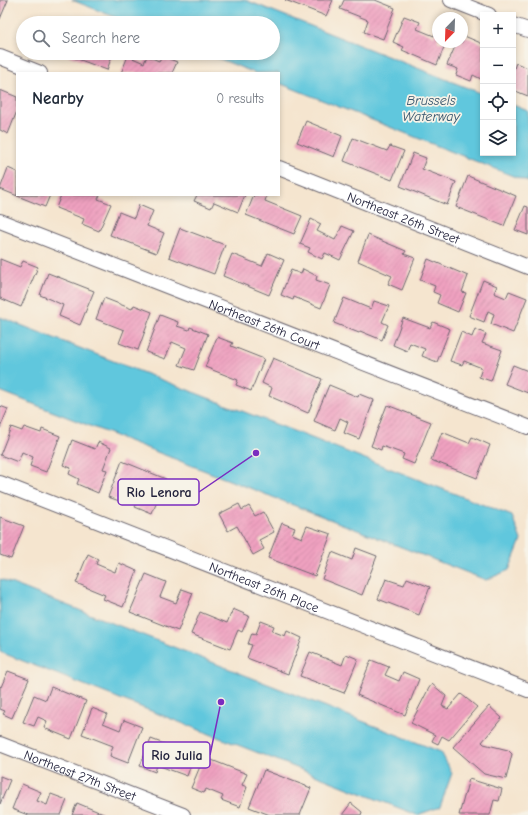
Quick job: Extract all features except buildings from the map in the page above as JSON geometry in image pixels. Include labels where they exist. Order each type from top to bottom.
[{"type":"street","points":[[451,0],[481,12]]},
{"type":"street","points":[[516,25],[528,30]]},
{"type":"street","points":[[0,57],[38,72]]},
{"type":"street","name":"Northeast 26th Street","points":[[280,168],[528,267]]},
{"type":"street","name":"Northeast 26th Court","points":[[0,221],[528,427]]},
{"type":"street","name":"Northeast 26th Place","points":[[0,484],[528,690]]},
{"type":"street","name":"Northeast 27th Street","points":[[0,744],[183,815]]},
{"type":"water","name":"Brussels Waterway","points":[[72,0],[245,0],[480,93],[480,156],[516,156],[516,106],[528,111],[528,182],[280,83],[280,72],[252,72],[222,60],[280,60],[280,16],[112,16]]},
{"type":"water","points":[[0,317],[512,516],[521,540],[509,570],[486,580],[0,391]]},
{"type":"water","points":[[0,579],[441,752],[452,773],[440,807],[417,815],[0,652]]},
{"type":"place","name":"Rio Lenora","points":[[256,453]]},
{"type":"place","name":"Rio Julia","points":[[221,702]]}]
